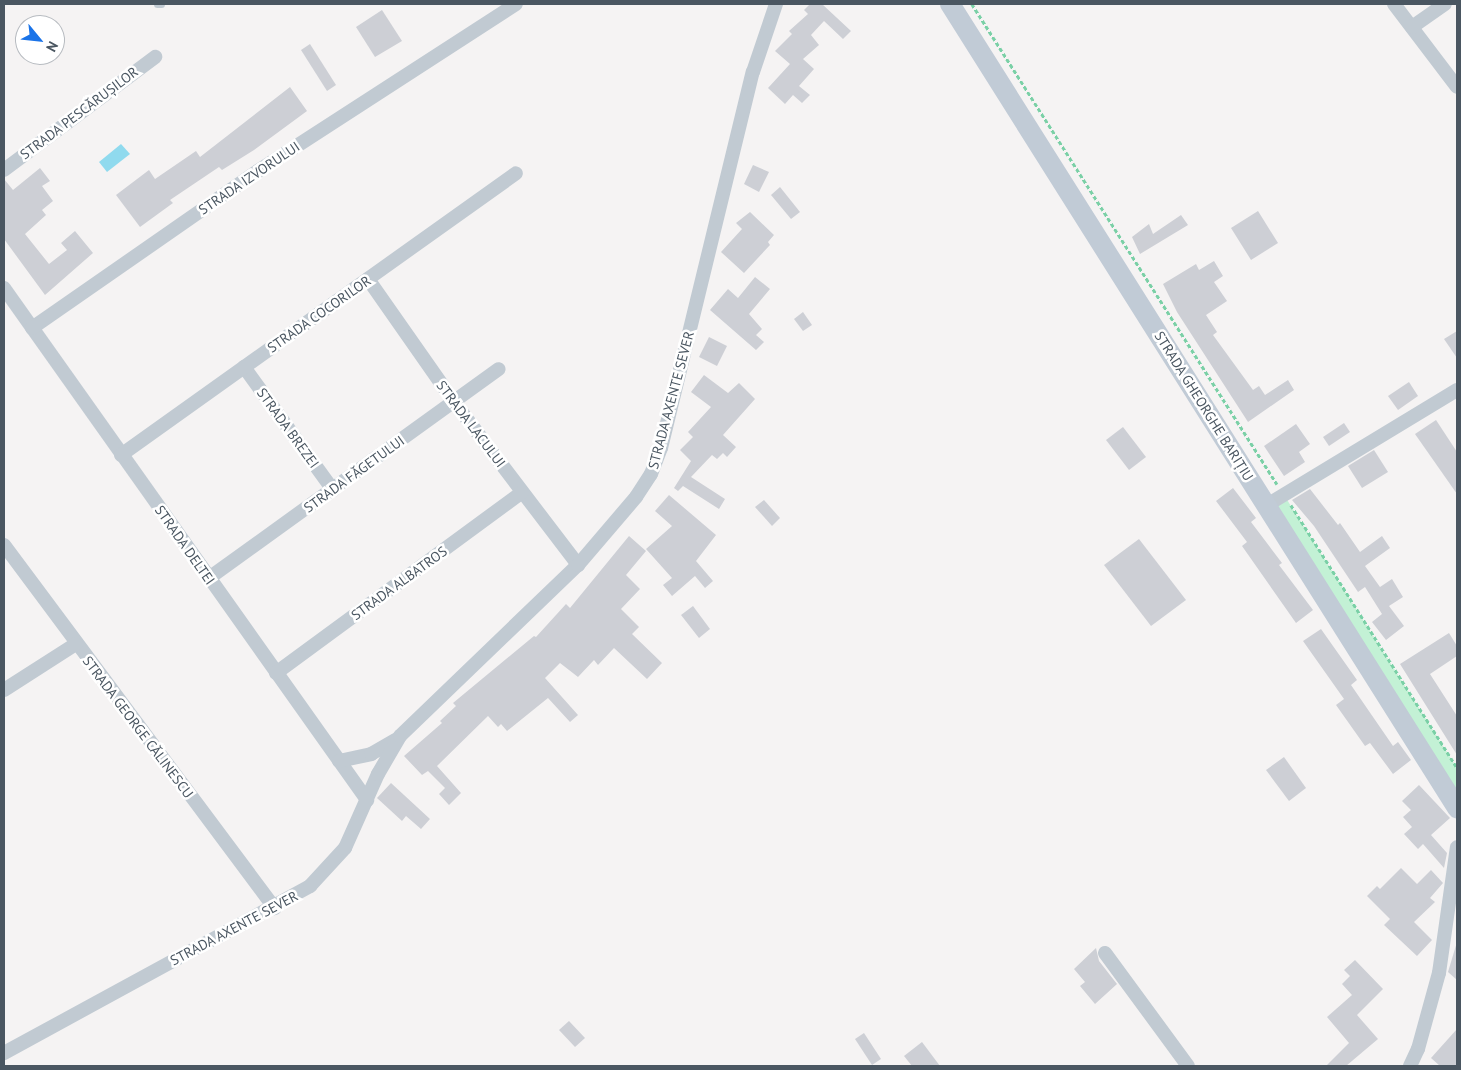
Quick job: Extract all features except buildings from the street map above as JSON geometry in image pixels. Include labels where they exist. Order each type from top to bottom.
[{"type":"main road","name":"STRADA GHEORGHE BARIȚIU","points":[[950,4],[1457,808]]},
{"type":"street","name":"STRADA IZVORULUI","points":[[32,328],[258,171],[516,4]]},
{"type":"street","name":"STRADA AXENTE SEVER","points":[[339,761],[371,754],[400,736],[578,565],[636,497],[651,474],[661,448],[753,72],[776,4]]},
{"type":"street","points":[[1394,4],[1457,87]]},
{"type":"street","points":[[1412,27],[1445,4]]},
{"type":"street","name":"STRADA PESCĂRUȘILOR","points":[[4,170],[155,57]]},
{"type":"street","name":"STRADA COCORILOR","points":[[121,455],[516,173]]},
{"type":"street","name":"STRADA LACULUI","points":[[368,279],[454,402],[578,565]]},
{"type":"street","name":"STRADA DELTEI","points":[[4,288],[367,800]]},
{"type":"street","name":"STRADA BREZEI","points":[[244,367],[333,490]]},
{"type":"street","name":"STRADA FĂGETULUI","points":[[209,578],[499,370]]},
{"type":"street","points":[[1267,505],[1455,396]]},
{"type":"street","name":"STRADA ALBATROS","points":[[276,673],[522,492]]},
{"type":"street","name":"STRADA GEORGE CĂLINESCU","points":[[4,545],[76,644],[275,908]]},
{"type":"street","points":[[4,690],[76,644]]},
{"type":"street","name":"STRADA AXENTE SEVER","points":[[4,1053],[275,908],[310,886],[330,868],[345,848],[400,736]]},
{"type":"street","points":[[1410,1066],[1418,1049],[1439,973],[1457,846]]},
{"type":"street","points":[[1104,953],[1188,1066]]},
{"type":"path","points":[[972,4],[1457,768]]},
{"type":"green space","points":[[1284,495],[1457,768],[1457,808],[1267,505]]},
{"type":"water","points":[[121,144],[130,154],[107,172],[99,162]]}]
